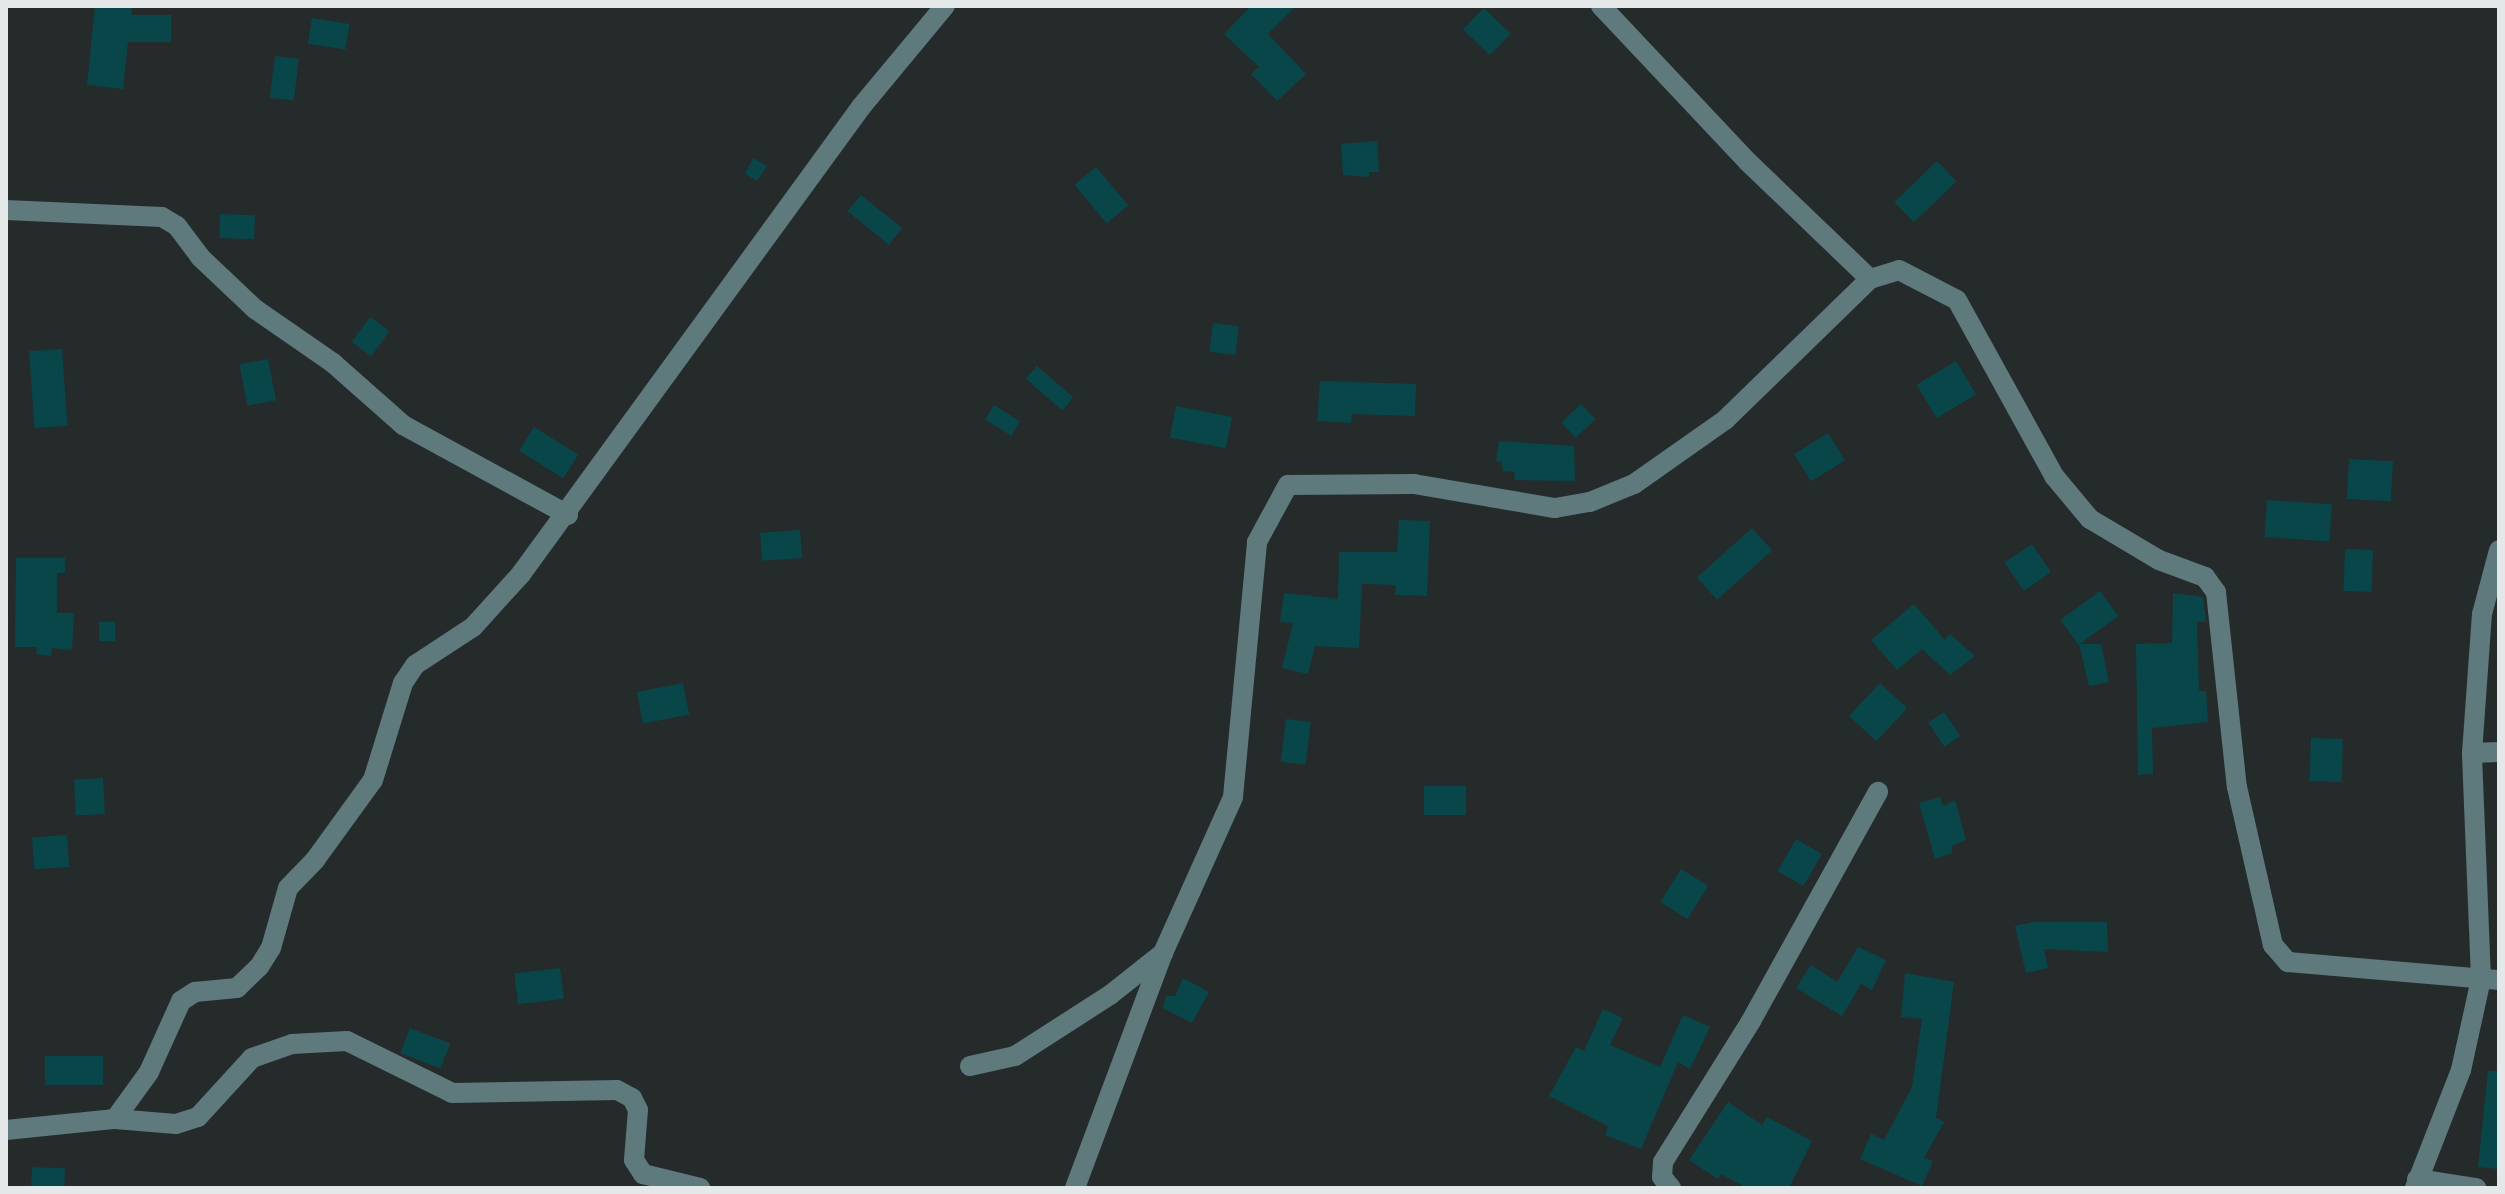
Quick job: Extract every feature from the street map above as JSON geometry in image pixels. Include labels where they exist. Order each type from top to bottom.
[{"type":"street","points":[[115,1119],[149,1072],[181,1001],[195,992],[237,988],[259,967],[271,948],[288,888],[315,860],[373,780],[403,683],[415,665],[473,627],[568,515],[861,107],[945,6]]},
{"type":"street","points":[[1601,6],[1748,162],[1870,279]]},
{"type":"street","points":[[6,210],[162,217],[177,226],[200,257],[255,309],[333,363],[403,425],[568,515]]},
{"type":"street","points":[[1075,1188],[1163,953],[1233,797],[1257,542],[1288,485],[1414,484],[1555,508],[1590,502],[1634,484],[1725,420],[1870,279],[1899,270],[1957,300],[2054,476],[2090,519],[2159,560],[2205,577],[2216,592],[2237,787],[2273,945],[2288,962],[2312,966],[2490,980]]},
{"type":"street","points":[[2476,1188],[2416,1184],[2461,1070],[2490,980],[2472,753],[2482,614],[2499,550]]},
{"type":"street","points":[[2472,753],[2499,752]]},
{"type":"street","points":[[1671,1188],[1662,1177],[1663,1162],[1751,1021],[1878,792]]},
{"type":"street","points":[[970,1066],[1015,1056],[1110,995],[1163,953]]},
{"type":"street","points":[[6,1130],[115,1119],[176,1124],[198,1117],[252,1058],[292,1044],[347,1041],[452,1093],[617,1090],[632,1098],[638,1110],[634,1160],[643,1174],[700,1188]]},
{"type":"building","points":[[95,6],[132,6],[131,15],[171,15],[171,42],[128,42],[123,89],[87,85]]},
{"type":"building","points":[[1251,6],[1296,6],[1268,34],[1306,74],[1277,101],[1251,74],[1259,67],[1224,34]]},
{"type":"building","points":[[1484,8],[1511,34],[1490,55],[1463,30]]},
{"type":"building","points":[[312,18],[350,24],[345,50],[308,44]]},
{"type":"building","points":[[275,56],[299,59],[294,101],[270,98]]},
{"type":"building","points":[[1377,141],[1379,172],[1369,172],[1369,177],[1343,175],[1341,144]]},
{"type":"building","points":[[753,158],[767,166],[757,181],[745,174]]},
{"type":"building","points":[[1937,161],[1956,181],[1914,222],[1895,202]]},
{"type":"building","points":[[1096,167],[1128,205],[1107,223],[1075,185]]},
{"type":"building","points":[[861,195],[902,228],[889,245],[848,211]]},
{"type":"building","points":[[220,214],[255,215],[254,239],[219,238]]},
{"type":"building","points":[[370,317],[389,331],[371,356],[352,342]]},
{"type":"building","points":[[1213,323],[1239,326],[1235,355],[1209,352]]},
{"type":"building","points":[[62,349],[67,426],[34,428],[29,351]]},
{"type":"building","points":[[268,359],[276,400],[248,406],[240,365]]},
{"type":"building","points":[[1956,361],[1976,394],[1937,418],[1917,385]]},
{"type":"building","points":[[1037,366],[1073,397],[1062,410],[1026,379]]},
{"type":"building","points":[[1320,381],[1416,384],[1415,416],[1352,414],[1351,423],[1317,421]]},
{"type":"building","points":[[1581,404],[1595,419],[1576,438],[1561,422]]},
{"type":"building","points":[[994,405],[1020,421],[1011,436],[985,419]]},
{"type":"building","points":[[1176,406],[1232,417],[1226,448],[1170,437]]},
{"type":"building","points":[[534,427],[578,455],[563,478],[519,451]]},
{"type":"building","points":[[1828,433],[1845,460],[1811,481],[1794,454]]},
{"type":"building","points":[[1499,441],[1574,446],[1575,481],[1515,480],[1514,472],[1503,471],[1502,462],[1496,461]]},
{"type":"building","points":[[2349,459],[2393,461],[2391,501],[2347,499]]},
{"type":"building","points":[[2267,500],[2332,505],[2329,541],[2264,537]]},
{"type":"building","points":[[1399,520],[1430,521],[1427,596],[1395,595],[1396,585],[1362,584],[1359,648],[1315,646],[1308,674],[1282,668],[1293,623],[1280,622],[1284,593],[1338,599],[1339,552],[1397,552]]},
{"type":"building","points":[[1752,528],[1772,550],[1717,600],[1697,578]]},
{"type":"building","points":[[800,530],[802,558],[762,561],[760,533]]},
{"type":"building","points":[[2032,544],[2051,572],[2024,591],[2005,562]]},
{"type":"building","points":[[2345,549],[2373,550],[2372,592],[2344,591]]},
{"type":"building","points":[[16,558],[65,558],[65,573],[57,573],[57,613],[74,613],[72,650],[52,648],[51,656],[36,654],[37,647],[15,647]]},
{"type":"building","points":[[2100,591],[2118,616],[2079,645],[2060,620]]},
{"type":"building","points":[[2173,593],[2203,597],[2206,622],[2197,622],[2199,691],[2206,691],[2208,722],[2152,728],[2153,774],[2138,775],[2136,644],[2172,643]]},
{"type":"building","points":[[1914,604],[1945,640],[1950,634],[1975,656],[1950,675],[1922,649],[1897,670],[1871,640]]},
{"type":"building","points":[[99,622],[115,622],[115,641],[99,641]]},
{"type":"building","points":[[2079,644],[2101,644],[2109,682],[2089,686]]},
{"type":"building","points":[[683,683],[689,714],[643,723],[637,692]]},
{"type":"building","points":[[1880,683],[1907,708],[1876,741],[1849,716]]},
{"type":"building","points":[[1944,712],[1960,736],[1944,747],[1928,723]]},
{"type":"building","points":[[1286,719],[1311,722],[1306,765],[1281,762]]},
{"type":"building","points":[[2311,738],[2343,739],[2341,782],[2309,781]]},
{"type":"building","points":[[103,778],[105,814],[76,815],[74,780]]},
{"type":"building","points":[[1424,786],[1466,786],[1466,815],[1424,815]]},
{"type":"building","points":[[1940,797],[1943,806],[1955,800],[1966,840],[1952,846],[1952,853],[1935,859],[1919,803]]},
{"type":"building","points":[[67,835],[69,867],[34,869],[32,837]]},
{"type":"building","points":[[1796,839],[1822,854],[1803,886],[1778,871]]},
{"type":"building","points":[[1681,869],[1708,886],[1687,919],[1660,902]]},
{"type":"building","points":[[2033,922],[2107,922],[2108,952],[2044,949],[2048,968],[2026,973],[2015,926]]},
{"type":"building","points":[[1858,947],[1886,960],[1872,990],[1861,984],[1842,1016],[1796,988],[1811,965],[1837,982]]},
{"type":"building","points":[[560,968],[564,999],[518,1004],[514,974]]},
{"type":"building","points":[[1905,973],[1954,982],[1936,1118],[1944,1122],[1924,1158],[1933,1161],[1922,1186],[1860,1159],[1871,1134],[1884,1140],[1912,1087],[1922,1019],[1901,1017]]},
{"type":"building","points":[[1183,978],[1209,992],[1192,1023],[1163,1008],[1166,996],[1175,996]]},
{"type":"building","points":[[1603,1009],[1623,1018],[1610,1045],[1660,1067],[1683,1015],[1710,1027],[1690,1069],[1678,1062],[1641,1149],[1605,1135],[1608,1126],[1549,1096],[1576,1047],[1584,1051]]},
{"type":"building","points":[[410,1028],[450,1043],[440,1069],[400,1053]]},
{"type":"building","points":[[45,1056],[103,1056],[103,1085],[45,1085]]},
{"type":"building","points":[[2488,1071],[2499,1071],[2499,1169],[2478,1167]]},
{"type":"building","points":[[1728,1102],[1762,1125],[1767,1117],[1812,1141],[1789,1188],[1747,1188],[1721,1174],[1718,1179],[1689,1160]]},
{"type":"building","points":[[32,1167],[65,1168],[64,1188],[31,1188]]}]
